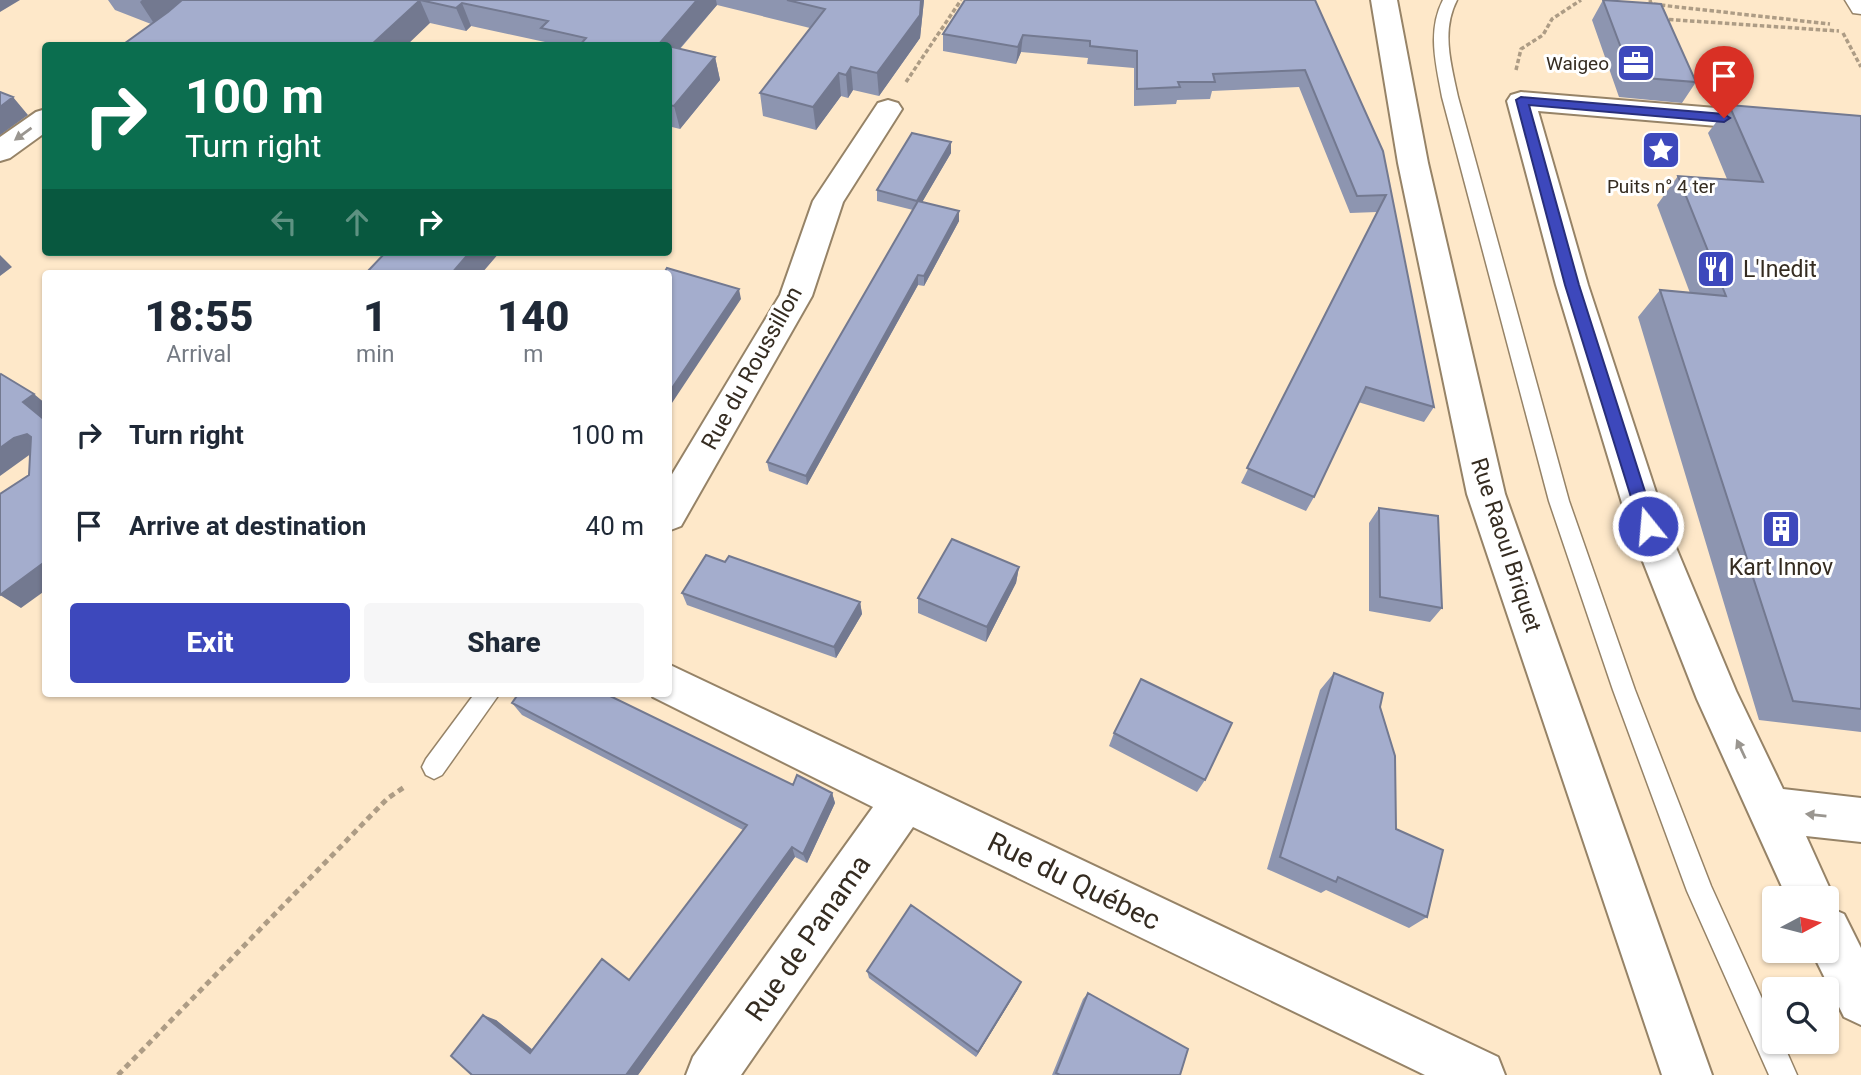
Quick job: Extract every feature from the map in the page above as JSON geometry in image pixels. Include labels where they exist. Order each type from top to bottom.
[{"type":"street","name":"Rue Raoul Briquet","points":[[1384,0],[1413,163],[1486,494],[1686,1075]]},
{"type":"street","points":[[1856,0],[1861,8]]},
{"type":"street","points":[[1805,886],[1718,699],[1648,526],[1572,285],[1521,100],[1861,129]]},
{"type":"street","name":"Rue du Roussillon","points":[[672,508],[796,296],[828,201],[888,109]]},
{"type":"street","points":[[0,151],[42,121]]},
{"type":"street","name":"Rue du Québec","points":[[672,685],[905,800],[1480,1075]]},
{"type":"street","name":"Rue de Panama","points":[[712,1075],[905,800]]},
{"type":"street","points":[[1770,810],[1861,820]]},
{"type":"street","points":[[1839,955],[1861,1000]]},
{"type":"lane","points":[[1450,0],[1442,18],[1441,34],[1450,97],[1559,502],[1624,690],[1700,891],[1783,1075]]},
{"type":"lane","points":[[434,767],[486,697]]},
{"type":"path","points":[[888,109],[961,0]]},
{"type":"path","points":[[1521,100],[1514,79],[1521,49],[1543,35],[1552,19],[1581,0]]},
{"type":"path","points":[[1651,2],[1665,31]]},
{"type":"path","points":[[1651,2],[1839,25],[1861,66]]},
{"type":"path","points":[[1660,19],[1843,32]]},
{"type":"path","points":[[117,1075],[388,798],[434,767]]},
{"type":"building","points":[[182,0],[420,0],[374,42],[127,42]]},
{"type":"building","points":[[420,0],[697,0],[661,42],[582,42],[586,38],[541,28],[548,21],[462,3],[456,8]]},
{"type":"building","points":[[787,0],[921,0],[920,15],[877,73],[851,67],[846,75],[839,73],[813,107],[760,93],[825,9]]},
{"type":"building","points":[[965,0],[1315,0],[1383,151],[1434,407],[1366,387],[1314,497],[1247,468],[1386,195],[1357,196],[1305,70],[1213,74],[1215,82],[1178,82],[1180,87],[1137,89],[1137,51],[1090,46],[1090,41],[1023,35],[1018,47],[943,34]]},
{"type":"building","points":[[1603,0],[1661,4],[1696,82],[1632,77]]},
{"type":"building","points":[[672,47],[715,57],[674,106]]},
{"type":"building","points":[[0,92],[13,97],[0,107]]},
{"type":"building","points":[[1729,105],[1861,116],[1861,709],[1793,701],[1660,290],[1726,296],[1678,176],[1763,182]]},
{"type":"building","points":[[912,133],[951,142],[917,201],[877,190]]},
{"type":"building","points":[[918,201],[959,211],[924,276],[918,275],[806,476],[767,462]]},
{"type":"building","points":[[382,256],[467,256],[455,270],[369,270]]},
{"type":"building","points":[[667,268],[739,289],[672,388],[672,270],[666,270]]},
{"type":"building","points":[[0,375],[34,394],[23,402],[42,418],[42,564],[0,595],[0,494],[29,475],[31,437],[27,434],[14,438],[0,448]]},
{"type":"building","points":[[1379,508],[1438,516],[1442,608],[1380,597]]},
{"type":"building","points":[[952,539],[1019,567],[987,627],[918,598]]},
{"type":"building","points":[[706,555],[725,562],[729,556],[860,602],[834,647],[682,593]]},
{"type":"building","points":[[1334,673],[1383,693],[1380,707],[1395,756],[1396,829],[1443,850],[1427,917],[1338,877],[1336,882],[1280,857]]},
{"type":"building","points":[[1141,679],[1232,723],[1205,780],[1114,733]]},
{"type":"building","points":[[516,697],[612,697],[793,785],[797,775],[832,793],[803,854],[792,847],[626,1075],[472,1075],[451,1056],[483,1015],[530,1053],[602,959],[629,980],[747,825],[512,703]]},
{"type":"building","points":[[911,905],[1021,982],[978,1052],[867,971]]},
{"type":"building","points":[[1088,993],[1188,1049],[1180,1075],[1056,1073]]},
{"type":"place","name":"Waigeo","points":[[1636,63]]},
{"type":"place","name":"Puits n° 4 ter","points":[[1661,150]]},
{"type":"place","name":"L'Inedit","points":[[1716,269]]},
{"type":"place","name":"Kart Innov","points":[[1781,529]]},
{"type":"route","points":[[1648,526],[1572,285],[1521,100],[1724,118]]}]
